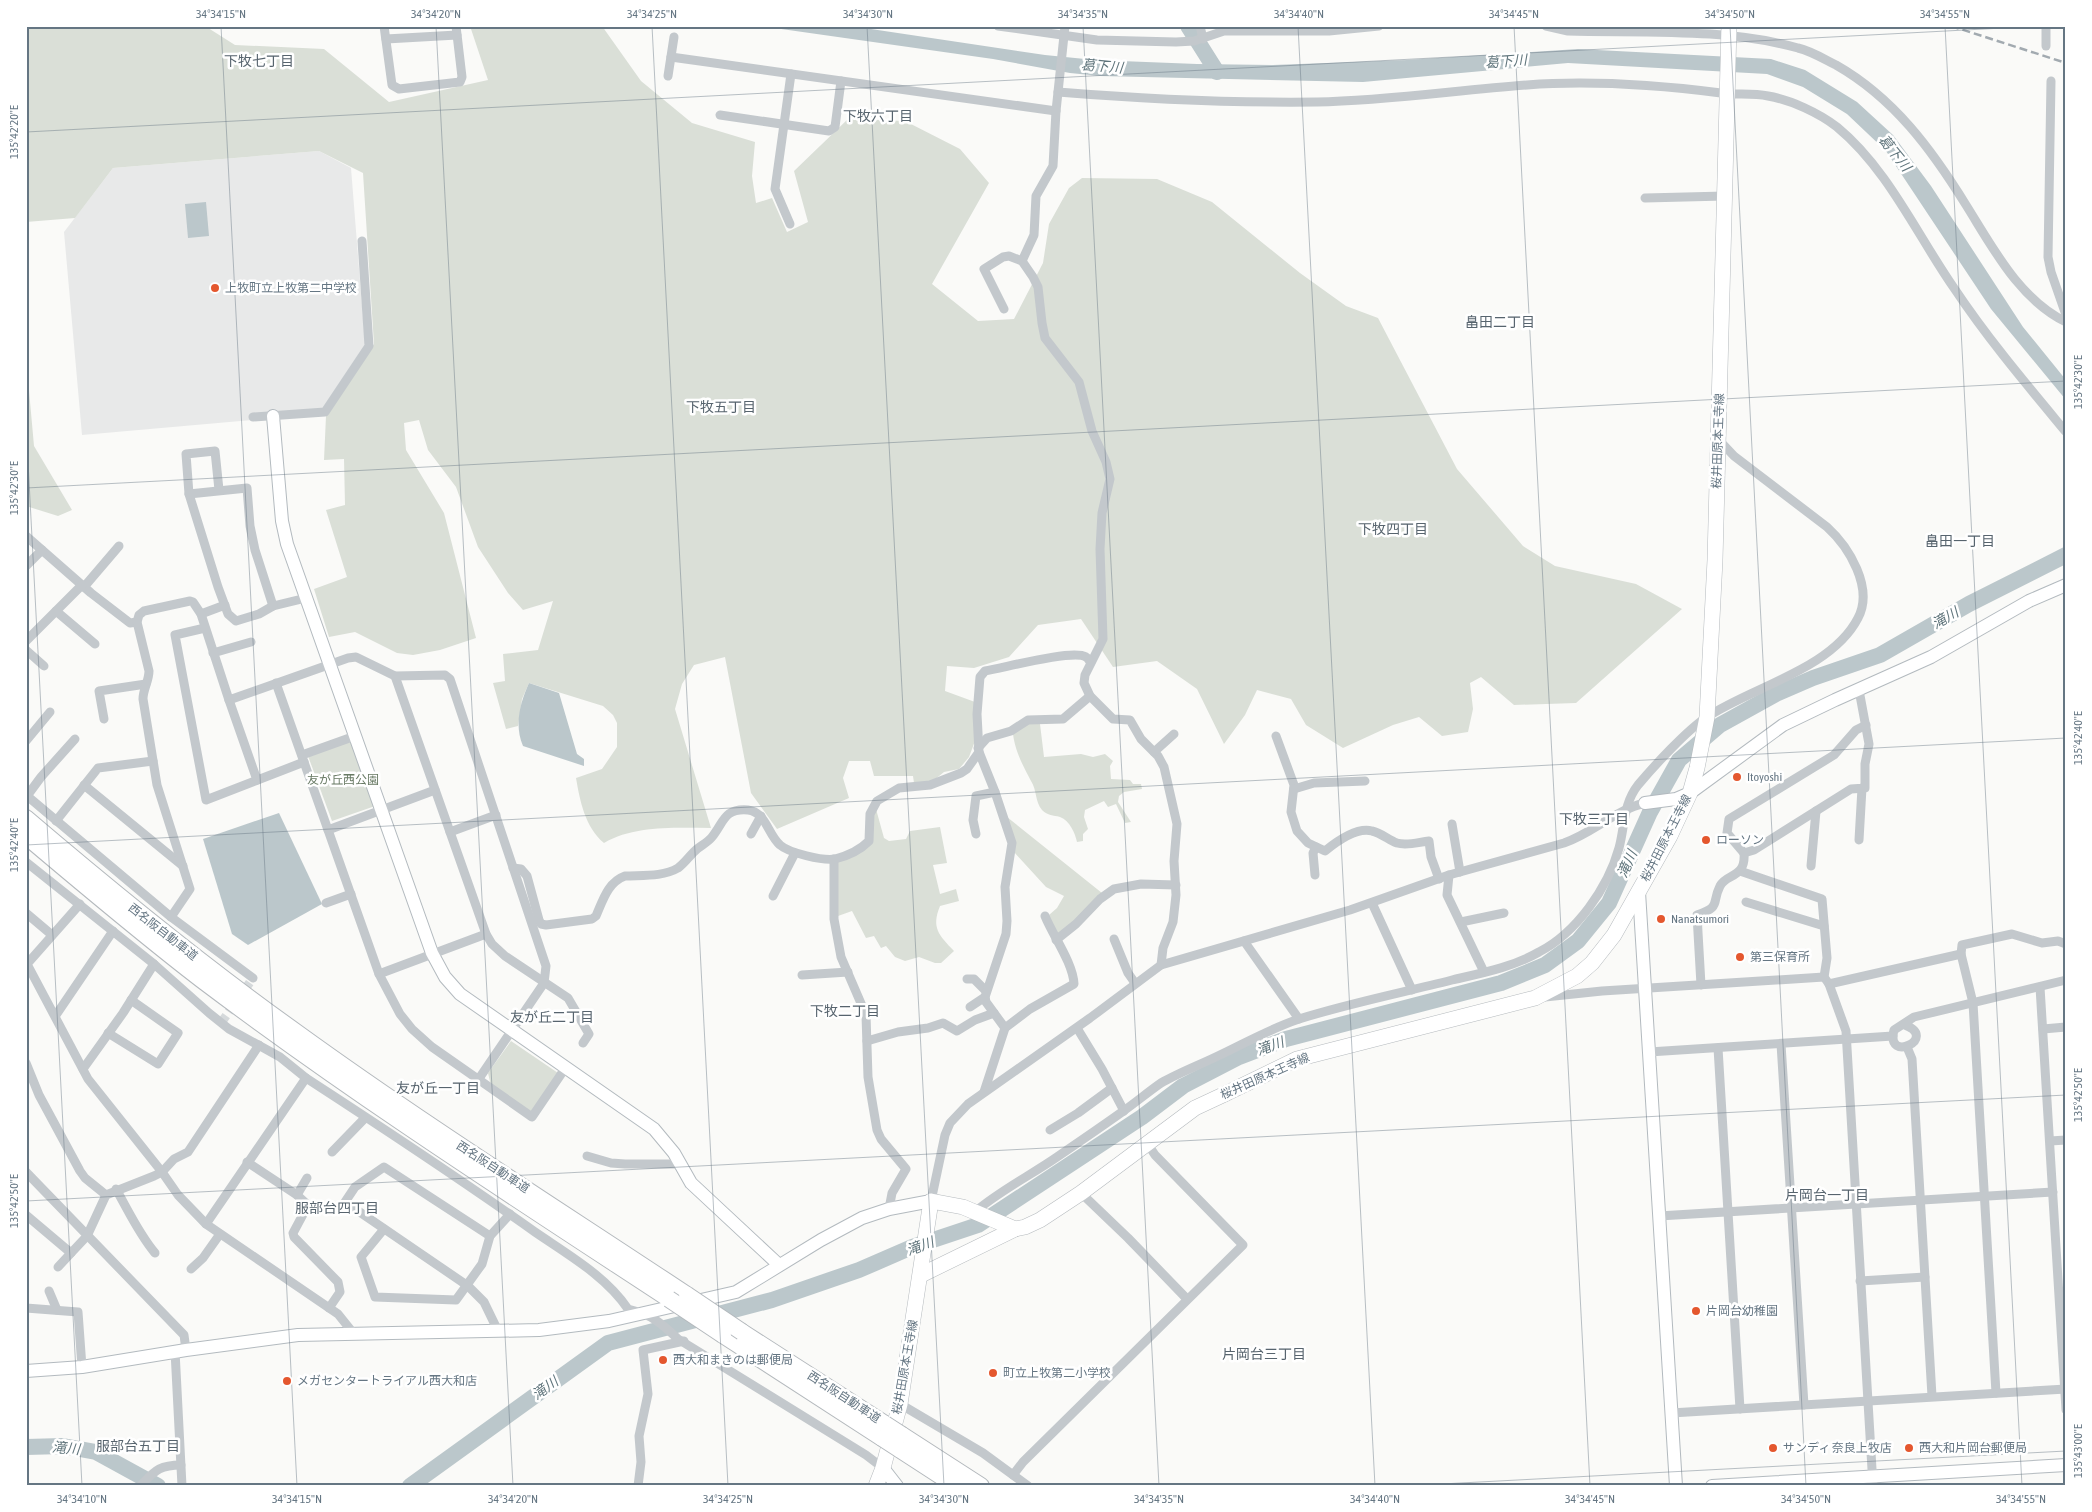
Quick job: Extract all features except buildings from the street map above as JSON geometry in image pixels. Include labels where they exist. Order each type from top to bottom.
[{"type":"highway","name":"西名阪自動車道","points":[[26,818],[119,897],[208,968],[295,1032],[439,1132],[742,1332],[884,1431],[981,1486]]},
{"type":"highway","name":"西名阪自動車道","points":[[26,836],[103,901],[201,979],[288,1043],[440,1149],[723,1335],[884,1431]]},
{"type":"highway","name":"西名阪自動車道","points":[[901,1442],[956,1486]]},
{"type":"main road","name":"桜井田原本王寺線","points":[[922,1267],[1009,1228],[1040,1220],[1081,1193],[1195,1108],[1297,1059],[1535,998],[1577,976],[1592,963],[1614,935],[1670,836],[1683,796],[1697,768],[1707,721],[1714,579],[1729,31]]},
{"type":"main road","name":"桜井田原本王寺線","points":[[876,1486],[883,1468],[900,1404],[931,1201]]},
{"type":"main road","points":[[931,1201],[950,1203],[976,1211],[1009,1228]]},
{"type":"street","points":[[384,26],[392,85],[399,88],[460,82],[462,77],[457,31],[386,39]]},
{"type":"street","points":[[998,26],[1065,30],[1097,40],[1176,42],[1203,39],[1224,31],[1329,31],[1379,26]]},
{"type":"street","points":[[1200,26],[1203,39]]},
{"type":"street","points":[[1546,26],[1568,31],[1729,31],[1800,48],[1848,72],[1881,97],[1908,122],[1931,151],[2000,260],[2018,283],[2050,314],[2066,322]]},
{"type":"street","points":[[2046,26],[2046,46]]},
{"type":"street","points":[[1022,261],[1034,235],[1036,196],[1053,166],[1056,110],[1065,30]]},
{"type":"street","points":[[668,76],[674,37]]},
{"type":"street","points":[[671,57],[1056,110]]},
{"type":"street","points":[[790,224],[775,188],[791,74]]},
{"type":"street","points":[[720,115],[829,130],[835,127],[841,81]]},
{"type":"street","points":[[2052,81],[2048,257],[2051,272],[2066,316],[2066,330]]},
{"type":"street","points":[[1058,92],[1315,102],[1395,98],[1497,87],[1561,84],[1652,86],[1768,96],[1791,103],[1836,127],[1861,152],[1881,176],[1966,304],[2020,376],[2066,432]]},
{"type":"street","points":[[1645,198],[1725,196]]},
{"type":"street","points":[[253,417],[325,412],[370,346],[362,241]]},
{"type":"street","points":[[1004,309],[984,269],[1003,257],[1009,256],[1022,261],[1038,287],[1042,323],[1046,338],[1079,382],[1092,431],[1109,470],[1110,479],[1102,513],[1100,549],[1103,639],[1085,675],[1084,682],[1090,696],[1113,719],[1130,720],[1140,739],[1154,752],[1164,767],[1177,824],[1174,861],[1176,885],[1172,927],[1163,948],[1161,965]]},
{"type":"street","points":[[273,416],[284,529],[306,598],[432,954],[445,977],[460,994],[654,1129],[674,1153],[691,1183],[779,1265]]},
{"type":"street","points":[[976,1211],[1170,1078],[1299,1019],[1386,995],[1484,972],[1538,953],[1566,934],[1597,896],[1614,862],[1619,849],[1625,809],[1638,786],[1685,736],[1707,721],[1829,651],[1839,643],[1858,620],[1863,599],[1863,588],[1853,561],[1840,539],[1734,456],[1717,439]]},
{"type":"street","points":[[219,490],[215,451],[186,454],[189,494],[228,614],[236,621],[259,614],[273,606],[306,598]]},
{"type":"street","points":[[189,494],[247,488],[250,526],[255,550],[273,606]]},
{"type":"street","points":[[26,536],[83,586],[130,623],[137,622]]},
{"type":"street","points":[[26,641],[83,586],[119,546]]},
{"type":"street","points":[[26,566],[42,550]]},
{"type":"street","points":[[26,1372],[82,1367],[181,1350],[298,1335],[540,1330],[577,1326],[647,1314],[736,1292],[842,1228],[862,1218],[889,1209],[931,1201],[944,1135],[950,1123],[968,1104],[1077,1028],[1161,965],[1372,903],[1439,878],[1577,839],[1625,809],[1683,796],[1784,725],[1948,649],[2036,598],[2066,585]]},
{"type":"street","points":[[171,917],[190,889],[157,785],[153,761],[144,699],[149,671],[137,622],[139,615],[144,611],[190,601],[193,602],[201,614],[257,780]]},
{"type":"street","points":[[201,614],[225,605]]},
{"type":"street","points":[[56,611],[94,644]]},
{"type":"street","points":[[205,628],[175,635],[206,800],[257,780],[355,736]]},
{"type":"street","points":[[213,654],[251,642]]},
{"type":"street","points":[[26,650],[44,666]]},
{"type":"street","points":[[970,1007],[985,994],[1006,934],[1008,921],[1005,887],[1012,850],[1009,834],[979,750],[977,714],[980,677],[982,673],[1051,658],[1081,656],[1086,657],[1091,662]]},
{"type":"street","points":[[229,700],[330,664],[356,657],[395,676],[445,675],[450,679],[546,966],[544,983],[478,1080]]},
{"type":"street","points":[[395,676],[486,934],[492,944],[505,956],[568,998],[589,1034],[583,1043]]},
{"type":"street","points":[[276,683],[379,974],[400,1014],[412,1029],[432,1047],[532,1117],[566,1067]]},
{"type":"street","points":[[104,719],[99,691],[146,684]]},
{"type":"street","points":[[1744,853],[1754,850],[1851,789],[1865,788],[1865,764],[1869,744],[1859,690]]},
{"type":"street","points":[[513,868],[521,869],[527,876],[532,901],[541,924],[546,925],[592,919],[596,916],[612,885],[619,878],[671,872],[680,867],[696,850],[710,839],[728,813],[741,810],[757,812],[780,846],[796,853],[834,859],[863,847],[869,841],[870,814],[877,801],[899,788],[930,785],[961,773],[967,769],[987,738],[1012,731],[1028,720],[1064,719],[1090,696]]},
{"type":"street","points":[[26,741],[50,712]]},
{"type":"street","points":[[1701,985],[1697,915],[1709,910],[1714,904],[1720,884],[1740,871],[1745,862],[1744,853],[1728,833],[1729,818],[1834,755],[1856,730],[1866,725]]},
{"type":"street","points":[[1154,752],[1174,734]]},
{"type":"street","points":[[1276,736],[1294,789],[1292,818],[1301,838],[1325,851],[1334,844],[1356,833],[1368,830],[1398,843],[1406,844],[1429,841],[1430,857],[1439,878]]},
{"type":"street","points":[[75,739],[41,777],[27,796],[171,917],[253,978]]},
{"type":"street","points":[[56,821],[98,768],[153,761]]},
{"type":"street","points":[[1294,789],[1314,783],[1365,781]]},
{"type":"street","points":[[84,785],[183,866]]},
{"type":"street","points":[[1859,840],[1862,788]]},
{"type":"street","points":[[328,830],[435,790]]},
{"type":"street","points":[[976,834],[973,820],[976,796],[995,792]]},
{"type":"street","points":[[1811,866],[1816,811]]},
{"type":"street","points":[[450,832],[496,815]]},
{"type":"street","points":[[751,834],[761,816]]},
{"type":"street","points":[[1452,824],[1460,872]]},
{"type":"street","points":[[1315,875],[1313,853],[1316,847]]},
{"type":"street","points":[[773,896],[796,853]]},
{"type":"street","points":[[834,859],[834,919],[841,957],[866,1015],[868,1077],[877,1130],[881,1139],[906,1170],[892,1193],[889,1209]]},
{"type":"street","points":[[26,862],[154,964],[221,1023],[280,1057],[306,1078],[510,1214],[592,1272],[628,1309],[647,1314],[681,1340],[866,1455],[883,1468],[897,1486]]},
{"type":"street","points":[[1740,871],[1822,899],[1827,958],[1826,981],[1846,1031],[1847,1039],[1855,1204],[1873,1481]]},
{"type":"street","points":[[1450,875],[1447,894],[1484,972]]},
{"type":"street","points":[[1056,940],[1076,924],[1100,899],[1114,889],[1141,884],[1176,885]]},
{"type":"street","points":[[1639,892],[1676,1486]]},
{"type":"street","points":[[326,903],[351,894]]},
{"type":"street","points":[[1746,902],[1824,926]]},
{"type":"street","points":[[1372,903],[1412,990]]},
{"type":"street","points":[[80,904],[27,964],[56,1015],[88,1080],[162,1172],[178,1195],[206,1224],[338,1314],[354,1334]]},
{"type":"street","points":[[26,913],[52,935]]},
{"type":"street","points":[[1461,922],[1504,913]]},
{"type":"street","points":[[984,1092],[1005,1028],[1030,1009],[1074,984],[1068,964],[1045,916]]},
{"type":"street","points":[[56,1015],[113,931]]},
{"type":"street","points":[[379,974],[486,934]]},
{"type":"street","points":[[1996,1393],[1973,1003],[1961,954],[1962,945],[2012,934],[2042,943],[2058,941],[2066,944]]},
{"type":"street","points":[[1114,939],[1128,973],[1135,983]]},
{"type":"street","points":[[1244,941],[1299,1019]]},
{"type":"street","points":[[1535,998],[1701,985],[1826,981],[1961,954]]},
{"type":"street","points":[[83,1069],[154,964]]},
{"type":"street","points":[[802,975],[848,972]]},
{"type":"street","points":[[967,979],[974,978],[1005,1028]]},
{"type":"street","points":[[1905,1025],[1914,1017],[2066,980]]},
{"type":"street","points":[[2040,987],[2066,1410]]},
{"type":"street","points":[[108,1033],[158,1064],[178,1033],[131,1000]]},
{"type":"street","points":[[867,1041],[898,1032],[928,1028],[943,1023],[957,1032],[975,1020],[994,1012]]},
{"type":"street","points":[[1905,1025],[1911,1027],[1915,1032],[1916,1038],[1913,1044],[1907,1047],[1900,1047],[1895,1043],[1893,1036],[1894,1030],[1899,1026],[1905,1025]]},
{"type":"street","points":[[2043,1029],[2066,1027]]},
{"type":"street","points":[[1077,1028],[1124,1111]]},
{"type":"street","points":[[1649,1052],[1893,1036]]},
{"type":"street","points":[[1781,1044],[1804,1405]]},
{"type":"street","points":[[58,1267],[87,1236],[106,1195],[116,1189],[162,1172],[174,1159],[188,1152],[259,1045]]},
{"type":"street","points":[[1907,1047],[1912,1060],[1932,1396]]},
{"type":"street","points":[[1718,1048],[1740,1409]]},
{"type":"street","points":[[26,1063],[29,1083],[80,1171],[85,1178],[106,1195]]},
{"type":"street","points":[[206,1224],[306,1078]]},
{"type":"street","points":[[1050,1130],[1112,1088]]},
{"type":"street","points":[[332,1152],[365,1118]]},
{"type":"street","points":[[2050,1141],[2066,1140]]},
{"type":"street","points":[[1013,1475],[1030,1455],[1243,1245],[1155,1155],[1147,1143]]},
{"type":"street","points":[[587,1156],[611,1163],[680,1164]]},
{"type":"street","points":[[247,1162],[297,1195],[308,1205],[293,1233],[294,1237],[338,1282],[340,1292],[329,1308]]},
{"type":"street","points":[[490,1236],[384,1167],[355,1187],[345,1202],[468,1286],[484,1302],[492,1314],[498,1331]]},
{"type":"street","points":[[26,1172],[184,1335],[181,1350],[182,1484]]},
{"type":"street","points":[[297,1195],[307,1178]]},
{"type":"street","points":[[116,1189],[138,1228],[140,1236],[156,1254]]},
{"type":"street","points":[[1659,1216],[2053,1192]]},
{"type":"street","points":[[1081,1193],[1187,1299]]},
{"type":"street","points":[[384,1229],[361,1257],[375,1297],[456,1300],[468,1286],[482,1264],[490,1236],[510,1214]]},
{"type":"street","points":[[26,1216],[70,1253]]},
{"type":"street","points":[[191,1269],[214,1244],[220,1234]]},
{"type":"street","points":[[1860,1281],[1925,1277]]},
{"type":"street","points":[[49,1291],[57,1310]]},
{"type":"street","points":[[26,1308],[78,1312],[82,1367]]},
{"type":"street","points":[[638,1486],[641,1462],[639,1436],[648,1394],[643,1350],[681,1340]]},
{"type":"street","points":[[1671,1413],[2065,1389]]},
{"type":"street","points":[[900,1404],[983,1453],[1028,1486]]},
{"type":"street","points":[[140,1486],[155,1471],[169,1465],[181,1465]]},
{"type":"street","points":[[1712,1486],[1873,1481],[2066,1465]]},
{"type":"shaded area","name":"上牧町立上牧第二中学校","points":[[319,151],[351,168],[365,344],[323,408],[252,420],[82,435],[64,232],[113,168]]},
{"type":"green space","points":[[26,26],[205,26],[235,45],[324,49],[389,102],[488,80],[470,26],[602,26],[641,81],[692,123],[755,142],[752,176],[756,203],[772,198],[787,232],[808,222],[794,171],[848,119],[905,121],[960,149],[989,183],[932,284],[978,321],[1014,319],[1043,263],[1049,224],[1069,188],[1082,178],[1157,179],[1212,202],[1300,273],[1346,306],[1378,318],[1457,469],[1523,546],[1555,566],[1636,584],[1682,609],[1576,703],[1514,705],[1481,677],[1470,683],[1473,709],[1468,732],[1442,736],[1419,717],[1393,725],[1343,748],[1306,725],[1291,699],[1257,690],[1245,715],[1224,744],[1197,689],[1157,661],[1113,667],[1081,619],[1038,625],[1009,657],[974,668],[947,666],[945,691],[975,702],[975,741],[969,757],[959,769],[944,772],[933,781],[914,783],[913,776],[874,776],[870,761],[849,761],[843,778],[849,798],[777,829],[751,793],[725,657],[694,665],[682,684],[675,709],[711,828],[642,830],[616,837],[604,843],[592,829],[584,813],[576,778],[602,769],[617,747],[617,723],[613,715],[603,706],[529,683],[522,699],[518,726],[506,729],[493,683],[505,681],[503,654],[538,650],[553,601],[523,610],[508,593],[478,547],[456,487],[428,450],[419,420],[404,423],[406,450],[444,513],[476,638],[440,650],[413,655],[397,653],[355,632],[329,637],[314,589],[347,577],[326,510],[345,505],[344,459],[324,460],[326,416],[374,344],[363,173],[319,151],[113,168],[75,218],[26,222]]},
{"type":"green space","points":[[26,357],[34,446],[72,510],[58,516],[26,506]]},
{"type":"green space","points":[[1025,724],[1040,724],[1044,757],[1081,754],[1093,757],[1105,754],[1113,761],[1110,766],[1111,779],[1130,780],[1133,784],[1141,784],[1142,789],[1124,792],[1119,796],[1118,802],[1131,822],[1125,823],[1116,804],[1108,807],[1104,801],[1085,810],[1084,817],[1088,829],[1083,834],[1083,841],[1077,842],[1067,821],[1044,812],[1038,803],[1033,785],[1014,740],[1013,734]]},
{"type":"green space","name":"友が丘西公園","points":[[354,740],[378,805],[332,821],[308,756]]},
{"type":"green space","points":[[876,809],[884,838],[889,841],[906,839],[910,831],[940,827],[947,863],[933,865],[940,894],[956,889],[959,901],[940,906],[937,914],[938,931],[954,951],[941,963],[935,963],[919,957],[905,961],[895,957],[886,946],[881,948],[874,936],[866,938],[852,911],[838,916],[836,861],[870,845],[872,820]]},
{"type":"green space","points":[[1007,817],[1102,893],[1083,914],[1057,936],[1049,915],[1057,908],[1064,896],[1046,887],[1014,852]]},
{"type":"green space","points":[[511,1041],[558,1073],[531,1114],[491,1086],[488,1073]]},
{"type":"water","name":"葛下川","points":[[761,26],[851,26],[1045,55],[1095,60],[1197,64],[1273,65],[1407,60],[1578,49],[1771,59],[1805,70],[1857,102],[1893,135],[1931,186],[2023,327],[2066,380],[2066,400],[1991,309],[1886,151],[1847,114],[1803,87],[1767,74],[1568,63],[1363,82],[1100,76]]},
{"type":"water","points":[[206,202],[209,236],[188,238],[185,204]]},
{"type":"water","points":[[529,683],[559,693],[577,754],[584,759],[584,766],[523,746],[519,730],[519,714]]},
{"type":"water","points":[[279,813],[322,904],[248,945],[232,934],[203,839]]},
{"type":"waterway","points":[[1188,26],[1217,72]]},
{"type":"waterway","name":"滝川","points":[[410,1486],[608,1343],[772,1300],[859,1270],[912,1247],[978,1225],[1142,1117],[1183,1086],[1239,1057],[1286,1039],[1501,983],[1545,965],[1578,941],[1609,903],[1650,812],[1679,760],[1720,725],[1776,694],[1813,678],[1880,655],[1969,604],[2066,555]]},
{"type":"waterway","name":"滝川","points":[[26,1447],[63,1446],[96,1452],[158,1486]]},
{"type":"tunnel","points":[[221,1023],[253,978]]},
{"type":"railway","points":[[1951,26],[2066,63]]},
{"type":"place","name":"上牧町立上牧第二中学校","points":[[215,288]]},
{"type":"place","name":"Itoyoshi","points":[[1737,777]]},
{"type":"place","name":"ローソン","points":[[1706,840]]},
{"type":"place","name":"Nanatsumori","points":[[1661,919]]},
{"type":"place","name":"第三保育所","points":[[1740,957]]},
{"type":"place","name":"片岡台幼稚園","points":[[1696,1311]]},
{"type":"place","name":"西大和まきのは郵便局","points":[[663,1360]]},
{"type":"place","name":"町立上牧第二小学校","points":[[993,1373]]},
{"type":"place","name":"メガセンタートライアル西大和店","points":[[287,1381]]},
{"type":"place","name":"サンディ 奈良上牧店","points":[[1773,1448]]},
{"type":"place","name":"西大和片岡台郵便局","points":[[1909,1448]]},
{"type":"district","name":"下牧七丁目","points":[[259,61]]},
{"type":"district","name":"下牧六丁目","points":[[878,116]]},
{"type":"district","name":"畠田二丁目","points":[[1500,322]]},
{"type":"district","name":"下牧五丁目","points":[[721,407]]},
{"type":"district","name":"下牧四丁目","points":[[1393,529]]},
{"type":"district","name":"畠田一丁目","points":[[1960,541]]},
{"type":"district","name":"下牧三丁目","points":[[1594,819]]},
{"type":"district","name":"下牧二丁目","points":[[845,1011]]},
{"type":"district","name":"友が丘二丁目","points":[[552,1017]]},
{"type":"district","name":"友が丘一丁目","points":[[438,1088]]},
{"type":"district","name":"片岡台一丁目","points":[[1827,1195]]},
{"type":"district","name":"服部台四丁目","points":[[337,1208]]},
{"type":"district","name":"片岡台三丁目","points":[[1264,1354]]},
{"type":"district","name":"服部台五丁目","points":[[138,1446]]}]
